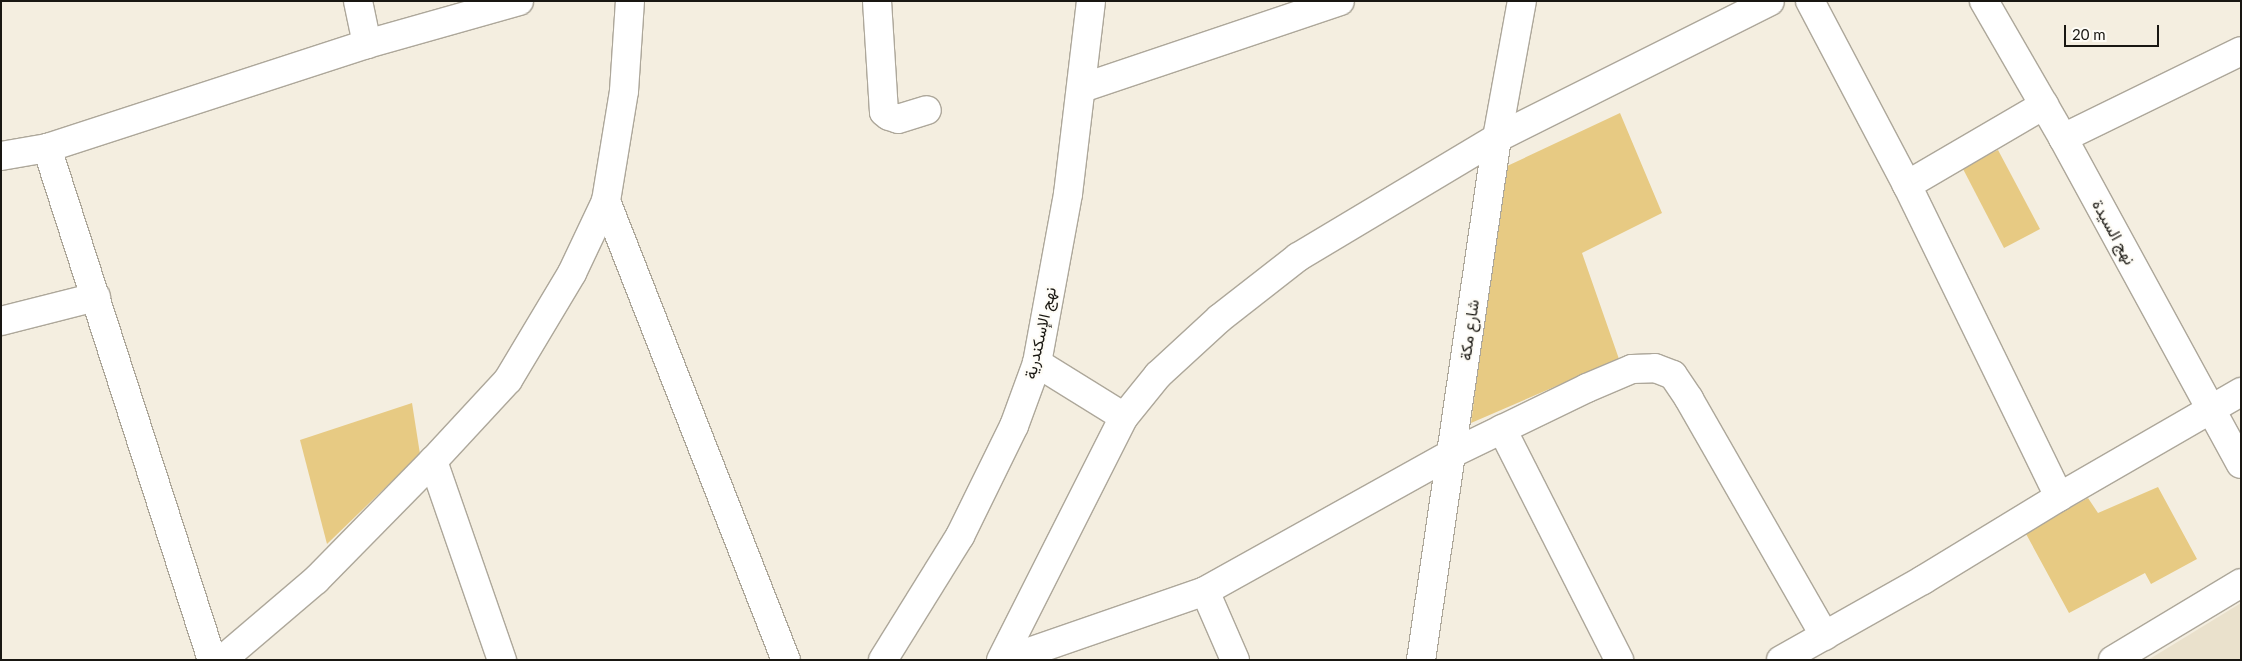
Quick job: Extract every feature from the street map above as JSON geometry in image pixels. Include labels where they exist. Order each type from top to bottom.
[{"type":"street","points":[[358,1],[367,44]]},
{"type":"street","points":[[1,156],[47,148],[367,44],[519,1]]},
{"type":"street","points":[[222,660],[316,580],[433,461],[508,380],[572,274],[606,201],[624,91],[630,1]]},
{"type":"street","points":[[877,1],[884,112],[898,119],[927,110]]},
{"type":"street","name":"نهج الإسكندرية","points":[[883,660],[960,536],[1014,426],[1037,363],[1068,194],[1091,1]]},
{"type":"street","points":[[1082,88],[1340,1]]},
{"type":"street","name":"شارع مكة","points":[[1421,660],[1497,138],[1522,1]]},
{"type":"street","points":[[1001,660],[1124,417],[1158,375],[1220,318],[1298,257],[1497,138],[1770,1]]},
{"type":"street","points":[[1810,1],[1907,185],[2059,497]]},
{"type":"street","name":"نهج السيدة","points":[[1984,1],[2063,138],[2241,464]]},
{"type":"street","points":[[2063,138],[2241,51]]},
{"type":"street","points":[[1907,185],[2044,105]]},
{"type":"street","points":[[47,148],[212,660]]},
{"type":"street","points":[[606,201],[786,660]]},
{"type":"street","points":[[1,321],[96,297]]},
{"type":"street","points":[[1037,363],[1124,417]]},
{"type":"street","points":[[1006,660],[1205,591],[1451,454],[1586,388],[1632,369],[1655,368],[1674,375],[1825,636]]},
{"type":"street","points":[[1781,660],[1923,580],[2059,497],[2210,408],[2241,392]]},
{"type":"street","points":[[1502,429],[1619,660]]},
{"type":"street","points":[[433,461],[502,660]]},
{"type":"street","points":[[2112,660],[2241,583]]},
{"type":"street","points":[[1205,591],[1235,660]]},
{"type":"shaded area","points":[[2241,603],[2241,660],[2148,660]]},
{"type":"building","points":[[1620,113],[1662,213],[1582,253],[1619,359],[1471,423],[1505,167]]},
{"type":"building","points":[[1998,150],[2040,229],[2004,248],[1962,167]]},
{"type":"building","points":[[412,403],[420,454],[327,544],[300,440]]},
{"type":"building","points":[[2158,487],[2197,559],[2151,584],[2145,573],[2069,613],[2025,532],[2088,498],[2098,513]]}]
